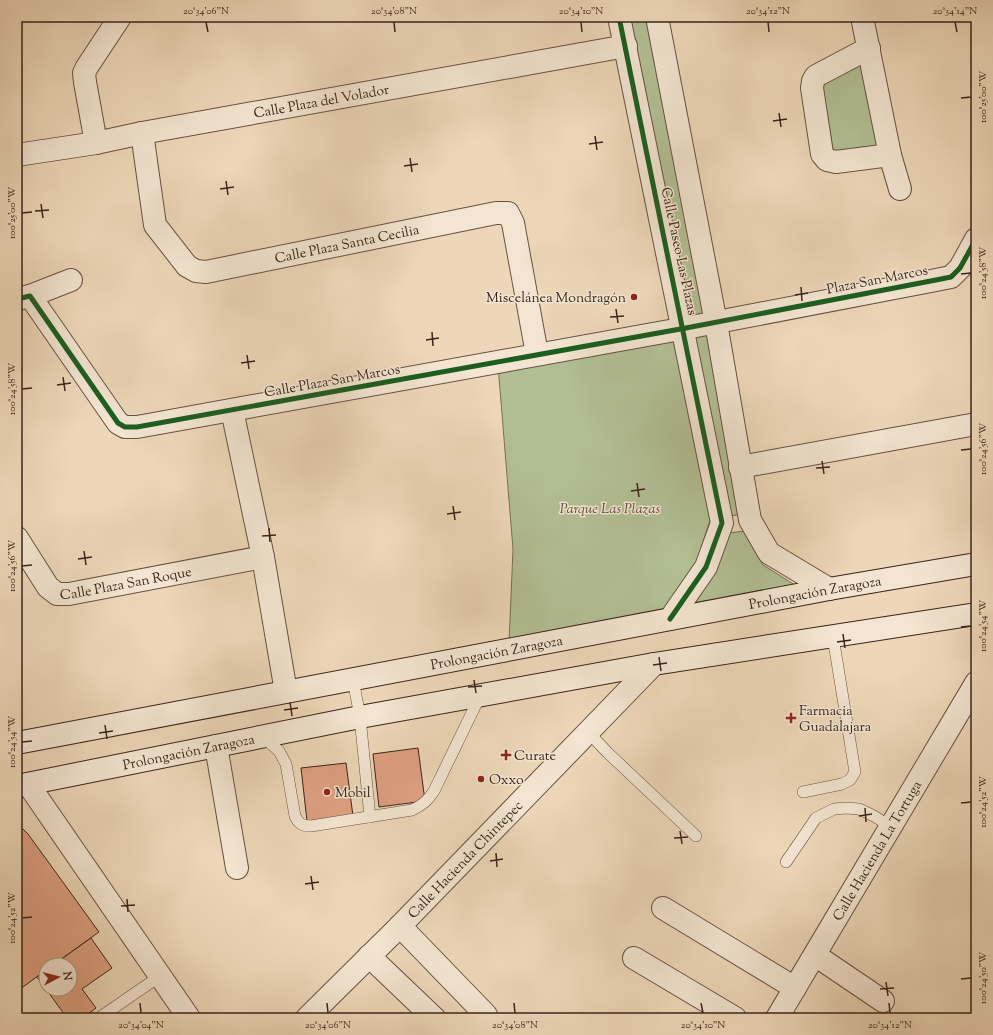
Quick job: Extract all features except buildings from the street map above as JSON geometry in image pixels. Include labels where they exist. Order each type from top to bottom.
[{"type":"street","points":[[96,143],[84,73],[120,17]]},
{"type":"street","name":"Calle Paseo Las Plazas","points":[[619,17],[722,523]]},
{"type":"street","name":"Calle Paseo Las Plazas","points":[[657,17],[716,323],[750,520],[769,553],[829,589]]},
{"type":"street","points":[[862,17],[890,155],[900,189]]},
{"type":"street","name":"Calle Plaza del Volador","points":[[17,155],[96,143],[142,133],[626,46]]},
{"type":"street","points":[[869,48],[816,76],[813,81],[812,88],[822,154],[827,160],[836,162],[890,155]]},
{"type":"street","name":"Calle Plaza Santa Cecilia","points":[[142,133],[155,225],[187,266],[196,271],[206,272],[496,214],[508,213],[513,223],[537,354]]},
{"type":"street","name":"Plaza San Marcos","points":[[716,323],[951,277],[960,268],[976,239]]},
{"type":"street","points":[[23,298],[71,280]]},
{"type":"street","name":"Calle Plaza San Marcos","points":[[23,298],[118,423],[125,427],[232,410],[716,323]]},
{"type":"street","points":[[232,410],[263,557],[286,692]]},
{"type":"street","points":[[740,467],[976,424]]},
{"type":"street","points":[[670,619],[706,567],[722,523],[750,520]]},
{"type":"street","name":"Calle Plaza San Roque","points":[[17,538],[48,586],[57,594],[69,594],[263,557]]},
{"type":"street","name":"Prolongación Zaragoza","points":[[17,743],[829,589],[976,564]]},
{"type":"street","name":"Prolongación Zaragoza","points":[[23,785],[360,717],[654,664],[976,614]]},
{"type":"street","name":"Calle Hacienda Chintepec","points":[[306,1018],[400,926],[654,664]]},
{"type":"street","name":"Calle Hacienda La Tortuga","points":[[781,1017],[795,988],[976,683]]},
{"type":"street","points":[[216,746],[237,868]]},
{"type":"street","points":[[23,785],[189,1018]]},
{"type":"street","points":[[663,908],[795,988]]},
{"type":"street","points":[[400,926],[486,1015]]},
{"type":"street","points":[[815,954],[883,1001]]},
{"type":"street","points":[[369,956],[434,1018]]},
{"type":"street","points":[[634,958],[735,1018]]},
{"type":"lane","points":[[803,792],[842,784],[850,780],[855,772],[832,637]]},
{"type":"lane","points":[[353,679],[360,717],[370,817]]},
{"type":"lane","points":[[263,737],[279,751],[286,764],[295,816],[298,823],[305,826],[311,826],[412,810],[421,806],[428,800],[434,790],[480,696]]},
{"type":"lane","points":[[588,732],[608,753],[696,836]]},
{"type":"lane","points":[[786,862],[816,818],[834,809],[859,808],[890,827]]},
{"type":"lane","points":[[99,1018],[160,976]]},
{"type":"green space","points":[[629,17],[654,17],[704,315],[686,320]]},
{"type":"green space","points":[[865,59],[882,149],[834,155],[822,86]]},
{"type":"green space","points":[[713,326],[743,514],[726,517],[687,331]]},
{"type":"green space","name":"Parque Las Plazas","points":[[677,332],[712,514],[697,561],[662,615],[509,643],[513,549],[498,365]]},
{"type":"green space","points":[[745,531],[763,565],[798,587],[689,607],[729,533]]},
{"type":"cycle path","points":[[619,17],[722,523],[706,567],[670,619]]},
{"type":"cycle path","points":[[17,299],[30,296],[118,423],[125,427],[137,427],[686,328],[951,277],[960,268],[976,239]]},
{"type":"place","name":"Miscelánea Mondragón","points":[[634,297]]},
{"type":"place","name":"Farmacia Guadalajara","points":[[791,718]]},
{"type":"place","name":"Curate","points":[[506,755]]},
{"type":"place","name":"Oxxo","points":[[481,779]]},
{"type":"place","name":"Mobil","points":[[327,792]]}]
